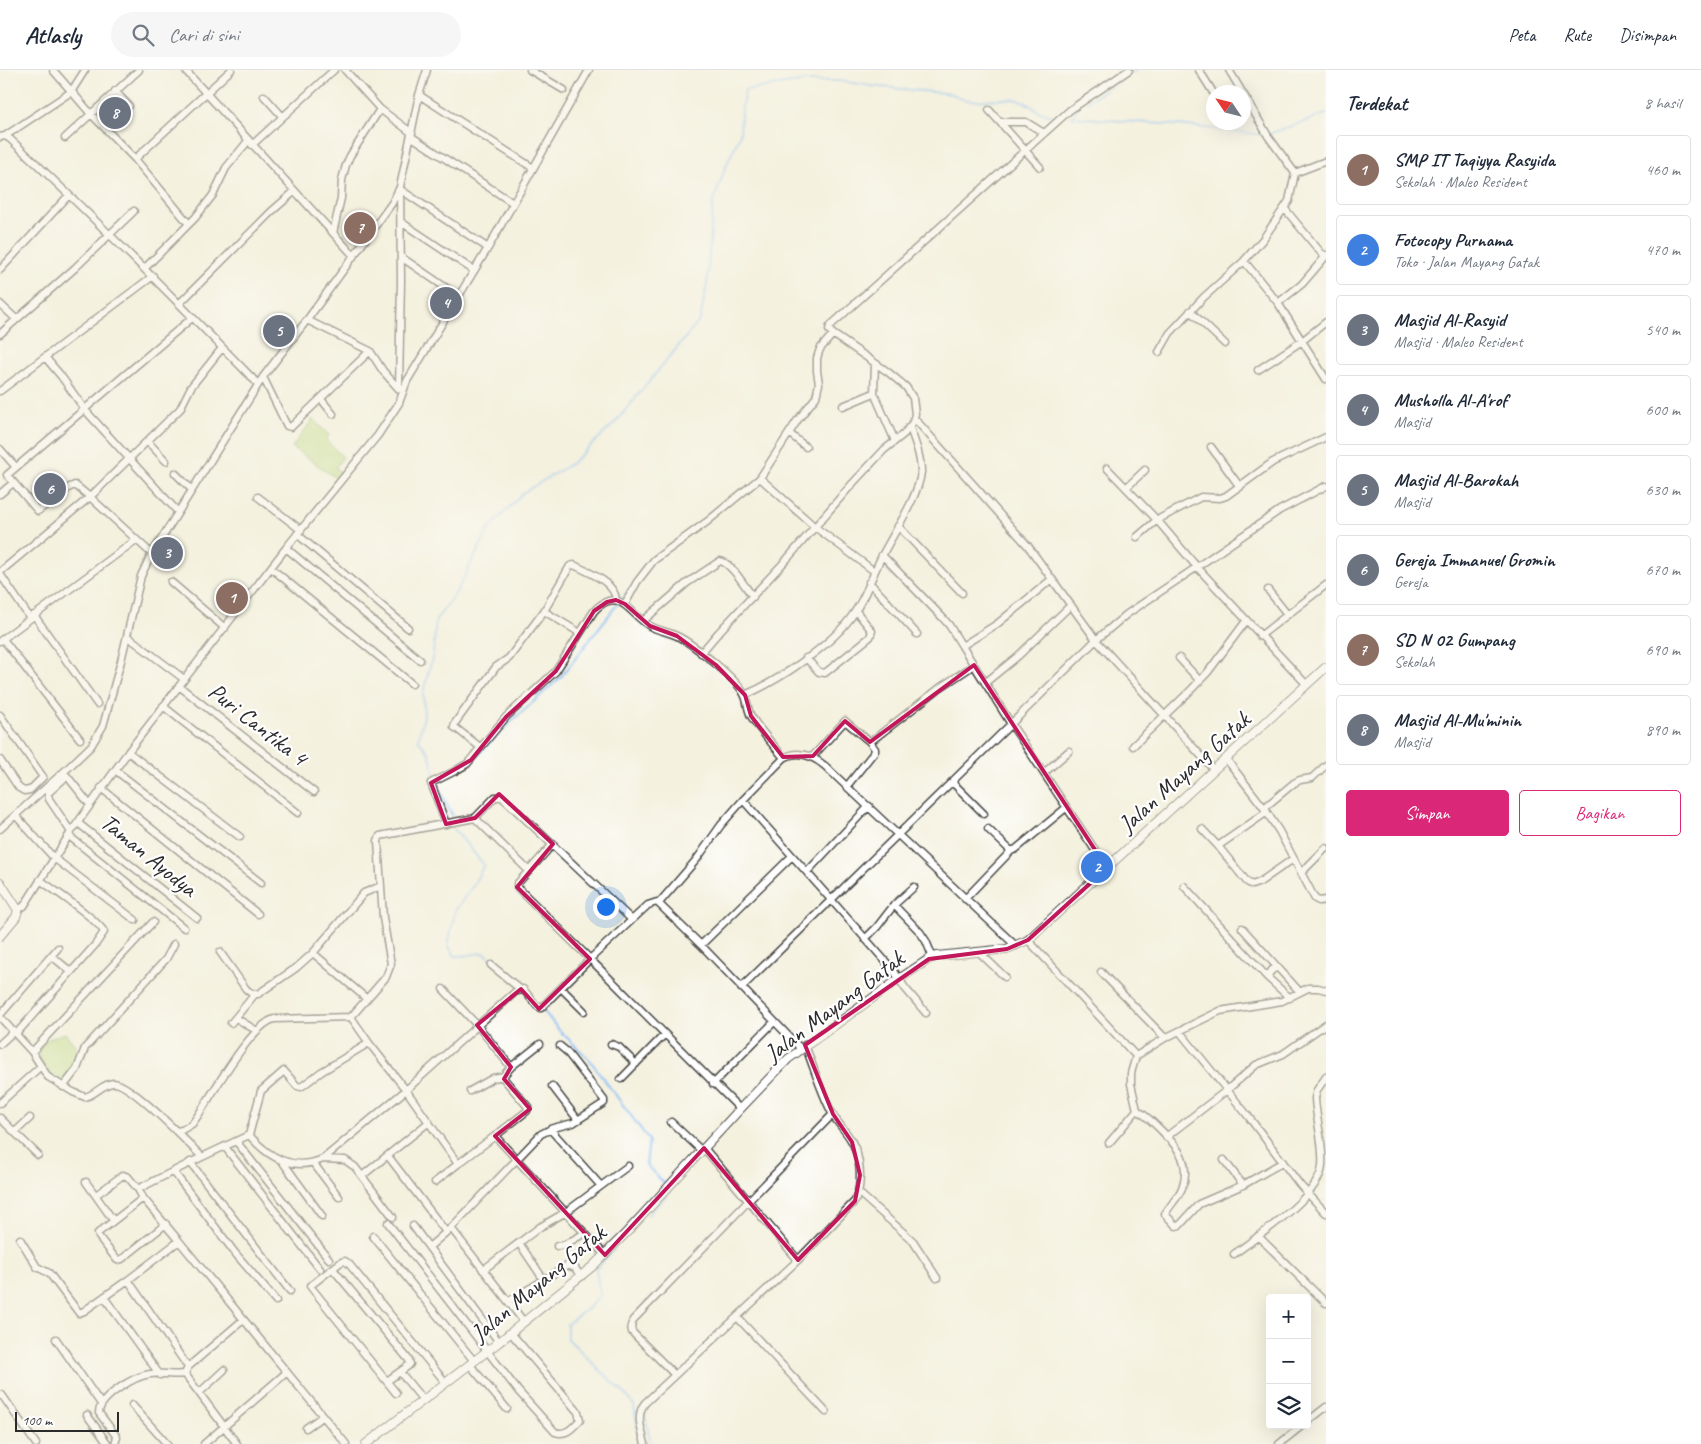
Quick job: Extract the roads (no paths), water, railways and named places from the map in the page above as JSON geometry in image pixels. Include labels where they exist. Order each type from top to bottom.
[{"type":"street","points":[[53,70],[91,114],[135,159],[189,224]]},
{"type":"street","points":[[85,70],[71,92],[2,136],[110,234],[258,384]]},
{"type":"street","points":[[65,138],[139,70]]},
{"type":"street","points":[[185,70],[353,255]]},
{"type":"street","points":[[135,159],[231,70]]},
{"type":"street","points":[[145,268],[189,224],[213,195],[229,164],[250,143],[334,70]]},
{"type":"street","points":[[345,70],[380,109],[412,135],[513,203]]},
{"type":"street","points":[[401,391],[400,189],[427,70]]},
{"type":"street","points":[[530,70],[564,90]]},
{"type":"street","points":[[0,936],[16,917],[18,910],[24,906],[114,770],[286,548],[378,435],[394,411],[401,391],[488,248],[590,70]]},
{"type":"street","points":[[446,824],[431,784],[433,781],[466,764],[506,717],[556,671],[598,608],[621,602],[654,560],[708,521],[760,478],[818,392],[817,358],[820,349],[831,332],[830,326],[838,317],[1070,110],[1129,70]]},
{"type":"street","points":[[1199,70],[1208,85]]},
{"type":"street","points":[[1229,70],[1238,85]]},
{"type":"street","points":[[115,91],[128,106]]},
{"type":"street","points":[[420,95],[533,168]]},
{"type":"street","points":[[264,96],[282,116]]},
{"type":"street","points":[[1159,352],[1170,333],[1190,311],[1244,262],[1285,209],[1291,195],[1295,173],[1266,133],[1251,108]]},
{"type":"street","points":[[333,232],[346,165],[380,109]]},
{"type":"street","points":[[989,110],[1040,167]]},
{"type":"street","points":[[1000,122],[1026,122],[1044,133]]},
{"type":"street","points":[[1295,173],[1326,161]]},
{"type":"street","points":[[400,189],[488,248]]},
{"type":"street","points":[[0,829],[68,768],[91,746],[98,736],[103,726],[141,576],[150,552],[258,384],[307,320],[353,255],[388,211],[400,189]]},
{"type":"street","points":[[180,304],[261,221],[295,191]]},
{"type":"street","points":[[0,270],[69,195]]},
{"type":"street","points":[[1278,303],[1302,284],[1326,256],[1322,254],[1285,209]]},
{"type":"street","points":[[0,334],[75,268],[134,211]]},
{"type":"street","points":[[401,222],[473,270]]},
{"type":"street","points":[[401,257],[458,296]]},
{"type":"street","points":[[1244,262],[1278,303],[1325,377]]},
{"type":"street","points":[[0,391],[153,276]]},
{"type":"street","points":[[0,304],[16,319]]},
{"type":"street","points":[[1190,311],[1225,344]]},
{"type":"street","points":[[150,552],[90,497],[72,485],[38,511],[6,475],[192,318]]},
{"type":"street","points":[[307,320],[370,351],[401,391]]},
{"type":"street","points":[[1258,370],[1302,341],[1326,322]]},
{"type":"street","points":[[701,653],[815,528],[853,483],[884,450],[910,428],[914,418],[913,398],[910,392],[888,372],[831,332]]},
{"type":"street","points":[[97,704],[0,573],[90,497],[148,442],[180,409],[191,387],[222,348]]},
{"type":"street","points":[[263,377],[282,419],[289,427],[292,427],[370,351]]},
{"type":"street","points":[[45,358],[61,376],[85,410],[176,509]]},
{"type":"street","points":[[875,363],[874,393],[895,442]]},
{"type":"street","points":[[843,406],[874,393]]},
{"type":"street","points":[[321,399],[332,414]]},
{"type":"street","points":[[914,418],[1030,548],[1096,640],[1214,770]]},
{"type":"street","points":[[745,694],[766,684],[806,658],[843,626],[856,612],[874,571],[917,488],[921,472],[920,460],[910,428]]},
{"type":"street","points":[[790,434],[806,447]]},
{"type":"street","points":[[1137,537],[1156,520],[1201,497],[1223,497],[1240,487],[1273,462],[1326,437]]},
{"type":"street","points":[[148,442],[166,461]]},
{"type":"street","points":[[1211,447],[1240,487]]},
{"type":"street","points":[[0,449],[16,466]]},
{"type":"street","points":[[1107,468],[1307,685]]},
{"type":"street","points":[[1126,488],[1145,470]]},
{"type":"street","points":[[175,473],[191,489]]},
{"type":"street","points":[[760,478],[815,528],[874,571]]},
{"type":"street","points":[[0,494],[13,483]]},
{"type":"street","points":[[741,988],[1096,640],[1127,614],[1280,510],[1326,486]]},
{"type":"street","points":[[258,497],[408,628]]},
{"type":"street","points":[[898,526],[962,593]]},
{"type":"street","points":[[80,739],[1,640],[136,540]]},
{"type":"street","points":[[286,548],[420,660]]},
{"type":"street","points":[[882,555],[950,625],[1011,724],[1107,868]]},
{"type":"street","points":[[643,621],[688,583],[720,561],[729,565],[753,596]]},
{"type":"street","points":[[480,747],[454,727],[455,723],[496,667],[509,658],[544,611],[572,565],[592,574],[609,586],[621,602],[650,626],[677,636],[716,664],[745,694],[751,716],[784,758]]},
{"type":"street","points":[[271,568],[412,684]]},
{"type":"street","points":[[962,646],[997,624],[1052,578]]},
{"type":"street","points":[[171,582],[225,628]]},
{"type":"street","points":[[869,582],[917,634]]},
{"type":"street","points":[[1260,636],[1326,585]]},
{"type":"street","points":[[1268,590],[1287,614]]},
{"type":"street","points":[[985,683],[1018,656],[1071,605]]},
{"type":"street","points":[[544,611],[580,633]]},
{"type":"street","points":[[806,658],[819,672],[825,673],[870,637],[872,631],[856,612]]},
{"type":"street","points":[[1132,746],[1200,680],[1246,621]]},
{"type":"street","points":[[127,636],[184,679]]},
{"type":"street","points":[[1179,658],[1200,680]]},
{"type":"street","points":[[870,742],[941,687],[974,665]]},
{"type":"street","name":"Jalan Mayang Gatak","points":[[366,1444],[581,1277],[605,1255],[785,1062],[803,1047],[899,979],[933,958],[1016,946],[1028,940],[1325,669]]},
{"type":"street","name":"Puri Cantika 4","points":[[179,686],[314,792]]},
{"type":"street","points":[[164,706],[298,813]]},
{"type":"street","points":[[0,715],[43,777],[30,790],[24,791],[19,788],[0,760]]},
{"type":"street","points":[[813,756],[844,721],[870,742],[875,751],[847,786]]},
{"type":"street","points":[[1044,773],[1069,751]]},
{"type":"street","points":[[128,752],[240,837]]},
{"type":"street","points":[[659,903],[697,859],[727,818],[743,800],[784,758],[800,753],[813,756],[847,786],[1016,946]]},
{"type":"street","points":[[1227,760],[1279,831],[1315,899],[1319,901],[1326,900]]},
{"type":"street","points":[[1218,846],[1265,810],[1297,781],[1312,778],[1326,765]]},
{"type":"street","points":[[114,770],[261,883]]},
{"type":"street","points":[[90,805],[67,776],[48,793],[48,799],[70,834],[184,928]]},
{"type":"street","points":[[952,782],[984,814]]},
{"type":"street","points":[[101,788],[258,914]]},
{"type":"street","points":[[178,1133],[192,1124],[242,1050],[267,1021],[274,1019],[352,1017],[386,977],[391,964],[383,918],[378,841],[380,836],[475,818],[495,798],[502,797],[632,920]]},
{"type":"street","points":[[743,800],[894,971],[926,1013]]},
{"type":"street","points":[[807,872],[869,806]]},
{"type":"street","points":[[965,899],[1011,851],[1016,849],[1067,807]]},
{"type":"street","points":[[16,816],[54,858],[134,920]]},
{"type":"street","points":[[475,818],[529,871]]},
{"type":"street","name":"Taman Ayodya","points":[[78,823],[197,918]]},
{"type":"street","points":[[988,829],[1011,851]]},
{"type":"street","points":[[1202,829],[1247,882],[1252,885],[1260,882],[1293,859]]},
{"type":"street","points":[[553,844],[517,885],[518,890],[590,959],[740,1110]]},
{"type":"street","points":[[1301,873],[1326,848]]},
{"type":"street","points":[[701,945],[792,856]]},
{"type":"street","points":[[0,1044],[15,1033],[71,972],[104,932],[102,928],[40,880]]},
{"type":"street","points":[[0,882],[18,910]]},
{"type":"street","points":[[257,1031],[233,1021],[255,994],[268,988],[296,968],[312,953],[362,894],[382,886]]},
{"type":"street","points":[[1184,886],[1267,977],[1290,998]]},
{"type":"street","points":[[865,939],[894,905],[914,888]]},
{"type":"street","points":[[491,964],[523,990],[541,1008],[648,905],[654,902],[659,903],[774,1022],[803,1047],[833,1114],[852,1142],[858,1159],[860,1175],[859,1192],[851,1207],[798,1260],[645,1403],[640,1411],[640,1420],[646,1444]]},
{"type":"street","points":[[894,905],[920,932],[933,958]]},
{"type":"street","points":[[32,1052],[153,922]]},
{"type":"street","points":[[1242,928],[1299,991]]},
{"type":"street","points":[[1028,940],[1136,1056]]},
{"type":"street","points":[[63,1087],[77,1069],[85,1048],[166,960],[174,944]]},
{"type":"street","points":[[58,948],[0,1016],[32,1052],[48,1077],[63,1087],[85,1097],[110,1083],[122,1085],[137,1096],[202,1157]]},
{"type":"street","points":[[220,952],[246,989],[255,994]]},
{"type":"street","points":[[979,952],[1005,977]]},
{"type":"street","points":[[312,953],[367,999]]},
{"type":"street","points":[[52,956],[71,972]]},
{"type":"street","points":[[1267,977],[1272,970],[1278,967]]},
{"type":"street","points":[[1101,972],[1165,1038]]},
{"type":"street","points":[[1282,1162],[1243,1186],[1199,1204],[1180,1225],[1176,1226],[1167,1217],[1166,1213],[1181,1190],[1185,1171],[1181,1155],[1166,1137],[1140,1112],[1131,1084],[1131,1073],[1136,1056],[1165,1038],[1220,1011],[1278,1002],[1290,998],[1299,991],[1312,987],[1326,991],[1326,995]]},
{"type":"street","points":[[561,988],[584,1011]]},
{"type":"street","points":[[443,989],[477,1025],[511,1067]]},
{"type":"street","points":[[248,1136],[264,1150],[282,1161],[298,1165],[314,1164],[323,1160],[406,1090],[477,1025],[520,989]]},
{"type":"street","points":[[352,1017],[458,1164]]},
{"type":"street","points":[[713,1084],[774,1022]]},
{"type":"street","points":[[1166,1137],[1256,1065],[1283,1054],[1326,1024]]},
{"type":"street","points":[[1180,1032],[1308,1195],[1326,1213]]},
{"type":"street","points":[[621,1079],[665,1034]]},
{"type":"street","points":[[248,1136],[261,1091],[284,1070],[297,1086],[301,1087],[368,1041]]},
{"type":"street","points":[[470,1091],[493,1078],[504,1076],[511,1067],[540,1044]]},
{"type":"street","points":[[611,1044],[619,1047],[636,1064]]},
{"type":"street","points":[[429,1247],[448,1230],[541,1134],[550,1129],[567,1126],[600,1107],[604,1102],[574,1060],[560,1046]]},
{"type":"street","points":[[0,1103],[41,1066]]},
{"type":"street","points":[[435,1182],[528,1109],[528,1106],[506,1081],[504,1076]]},
{"type":"street","points":[[1234,1254],[1308,1195],[1318,1180],[1322,1169],[1315,1100],[1317,1090],[1326,1077]]},
{"type":"street","points":[[552,1086],[578,1120]]},
{"type":"street","points":[[1109,1142],[1140,1112]]},
{"type":"street","points":[[675,1376],[632,1332],[632,1323],[833,1114]]},
{"type":"street","points":[[0,1118],[38,1155]]},
{"type":"street","points":[[15,1132],[30,1118]]},
{"type":"street","points":[[362,1176],[428,1122]]},
{"type":"street","points":[[671,1122],[703,1149],[798,1260]]},
{"type":"street","points":[[550,1129],[601,1186]]},
{"type":"street","points":[[138,1189],[190,1162],[248,1136]]},
{"type":"street","points":[[495,1136],[605,1255]]},
{"type":"street","points":[[236,1141],[329,1259]]},
{"type":"street","points":[[225,1147],[320,1269]]},
{"type":"street","points":[[388,1156],[448,1230],[484,1270],[524,1322]]},
{"type":"street","points":[[323,1160],[345,1160],[355,1167],[390,1220],[520,1392],[555,1432],[561,1434],[571,1429],[580,1420],[578,1412],[511,1333]]},
{"type":"street","points":[[1224,1160],[1243,1186]]},
{"type":"street","points":[[282,1161],[322,1216]]},
{"type":"street","points":[[190,1162],[290,1291]]},
{"type":"street","points":[[314,1164],[339,1197]]},
{"type":"street","points":[[484,1270],[540,1227],[566,1212],[628,1166]]},
{"type":"street","points":[[173,1171],[236,1253],[276,1301]]},
{"type":"street","points":[[96,1195],[123,1175],[128,1176],[143,1198],[346,1444]]},
{"type":"street","points":[[86,1182],[113,1220]]},
{"type":"street","points":[[859,1192],[913,1241],[937,1278]]},
{"type":"street","points":[[143,1198],[99,1231],[98,1235],[119,1260],[166,1224]]},
{"type":"street","points":[[413,1226],[499,1342]]},
{"type":"street","points":[[557,1246],[564,1245],[585,1233]]},
{"type":"street","points":[[373,1236],[507,1409]]},
{"type":"street","points":[[1258,1236],[1326,1303]]},
{"type":"street","points":[[20,1239],[37,1267],[49,1273],[76,1311],[82,1313],[179,1241]]},
{"type":"street","points":[[519,1243],[544,1280]]},
{"type":"street","points":[[396,1393],[310,1286],[341,1262],[349,1264],[446,1383]]},
{"type":"street","points":[[509,1301],[568,1265],[575,1268],[581,1277]]},
{"type":"street","points":[[334,1269],[409,1360],[410,1364],[387,1381]]},
{"type":"street","points":[[128,1280],[188,1367]]},
{"type":"street","points":[[104,1297],[160,1375]]},
{"type":"street","points":[[737,1317],[826,1412]]},
{"type":"street","points":[[185,1374],[188,1367],[243,1320]]},
{"type":"street","points":[[56,1339],[101,1404]]},
{"type":"street","points":[[199,1393],[224,1370]]},
{"type":"street","points":[[204,1444],[287,1372]]},
{"type":"street","points":[[400,1372],[423,1400]]},
{"type":"street","points":[[115,1444],[116,1437],[99,1411],[101,1404],[132,1380],[148,1374],[185,1374]]},
{"type":"street","points":[[185,1374],[237,1444]]},
{"type":"street","points":[[2,1395],[36,1444]]},
{"type":"street","points":[[132,1406],[167,1444]]},
{"type":"street","points":[[1311,1419],[1326,1407]]},
{"type":"street","points":[[87,1415],[108,1444]]},
{"type":"street","points":[[93,1423],[101,1416]]},
{"type":"street","points":[[306,1428],[322,1416]]},
{"type":"street","points":[[1279,1444],[1298,1429]]},
{"type":"waterway","points":[[1088,101],[1137,70]]},
{"type":"waterway","points":[[452,815],[437,784],[429,753],[418,740],[424,716],[423,693],[433,655],[436,620],[457,591],[489,529],[523,493],[572,463],[614,424],[700,320],[707,284],[713,203],[726,166],[740,135],[745,90],[806,81],[841,81],[871,86],[953,94],[960,98],[977,101],[1014,99],[1053,116]]},
{"type":"waterway","points":[[1073,117],[1078,108]]},
{"type":"waterway","points":[[1269,134],[1326,114]]},
{"type":"waterway","points":[[1071,117],[1188,126],[1265,135]]},
{"type":"waterway","points":[[823,341],[829,332]]},
{"type":"waterway","points":[[637,577],[651,560]]},
{"type":"waterway","points":[[476,757],[561,677],[629,589]]},
{"type":"waterway","points":[[454,829],[484,865],[473,886],[455,911],[448,945],[455,956],[485,953],[522,987]]},
{"type":"waterway","points":[[542,1009],[558,1029],[589,1059],[649,1140],[646,1165],[666,1185]]},
{"type":"waterway","points":[[648,1215],[670,1192],[668,1189]]},
{"type":"waterway","points":[[615,1249],[596,1269],[600,1296],[587,1309],[567,1324],[567,1338],[626,1395],[634,1406],[640,1444]]},
{"type":"waterway","points":[[635,1412],[645,1414],[651,1444]]},
{"type":"place","name":"Masjid Al-Mu'minin","points":[[115,113]]},
{"type":"place","name":"SD N 02 Gumpang","points":[[360,228]]},
{"type":"place","name":"Musholla Al-A'rof","points":[[446,303]]},
{"type":"place","name":"Masjid Al-Barokah","points":[[279,331]]},
{"type":"place","name":"Gereja Immanuel Gromin","points":[[50,489]]},
{"type":"place","name":"Masjid Al-Rasyid","points":[[167,553]]},
{"type":"place","name":"SMP IT Taqiyya Rasyida","points":[[232,598]]},
{"type":"place","name":"Fotocopy Purnama","points":[[1097,867]]}]
